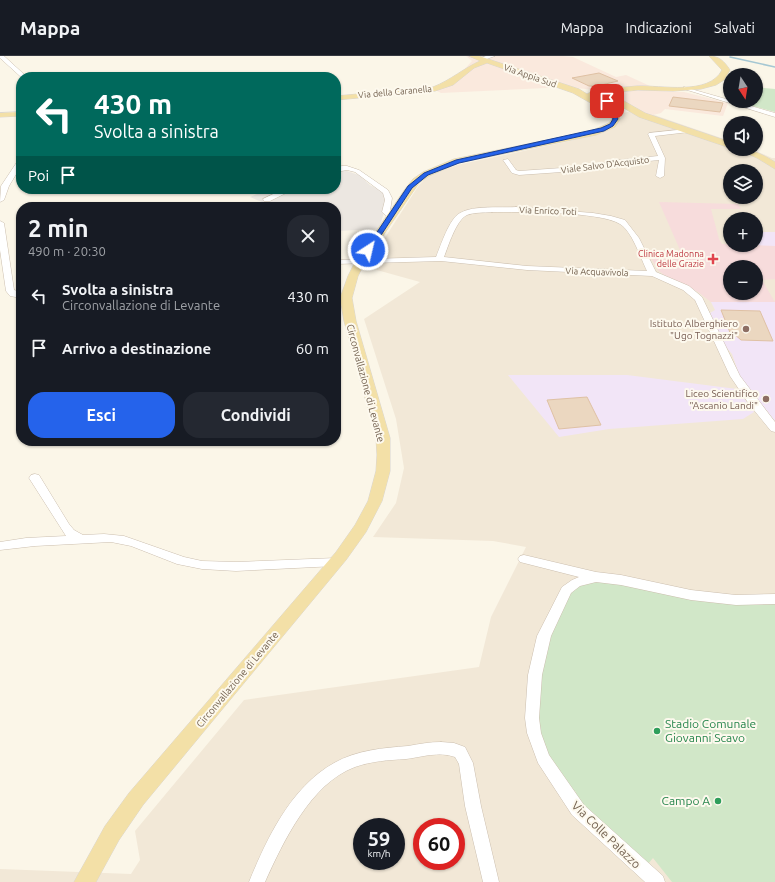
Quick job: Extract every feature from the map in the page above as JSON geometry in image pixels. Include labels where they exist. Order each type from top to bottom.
[{"type":"main road","points":[[472,56],[475,62],[472,67]]},
{"type":"main road","name":"Via Appia Sud","points":[[472,56],[487,59],[502,67],[595,96],[611,103]]},
{"type":"main road","points":[[595,96],[622,90],[686,88],[711,85],[723,78],[726,72],[725,67],[712,56]]},
{"type":"main road","name":"Via della Caranella","points":[[341,98],[435,89],[454,81],[472,67],[487,59]]},
{"type":"main road","points":[[472,67],[502,67]]},
{"type":"main road","points":[[611,103],[614,93],[622,90]]},
{"type":"main road","points":[[595,96],[623,110],[638,113]]},
{"type":"main road","name":"Viale Salvo D'Acquisto","points":[[611,103],[626,105],[638,113],[723,143]]},
{"type":"main road","name":"Circonvallazione di Levante","points":[[85,882],[112,833],[136,799],[336,562],[358,534],[371,512],[380,486],[384,445],[346,304],[349,285],[360,262],[412,185],[424,175],[436,168],[467,159],[593,133],[614,123],[616,117],[611,103]]},
{"type":"main road","points":[[0,115],[16,114]]},
{"type":"main road","points":[[759,156],[775,166]]},
{"type":"street","points":[[1,56],[17,72]]},
{"type":"street","points":[[686,88],[775,115]]},
{"type":"street","name":"Viale Salvo D'Acquisto","points":[[660,176],[664,164],[650,133],[677,133],[687,131]]},
{"type":"street","name":"Viale Salvo D'Acquisto","points":[[506,160],[514,172],[521,173],[590,168],[620,162],[662,158]]},
{"type":"street","points":[[341,168],[346,167],[364,174],[384,190],[388,197],[386,212],[392,216]]},
{"type":"street","points":[[0,200],[5,186],[16,168]]},
{"type":"street","points":[[267,199],[278,194]]},
{"type":"street","name":"Via Enrico Toti","points":[[439,259],[458,219],[466,212],[480,210],[575,212],[609,216],[624,223],[653,274]]},
{"type":"street","points":[[0,224],[10,291],[16,294]]},
{"type":"street","name":"Via Acquavivola","points":[[341,262],[439,259],[533,269],[653,274],[686,288],[699,299],[724,357],[735,376],[753,402],[775,429]]},
{"type":"street","points":[[35,478],[65,527],[70,533],[81,539]]},
{"type":"street","points":[[0,546],[22,542],[120,539],[179,561],[208,566],[234,567],[306,562],[336,562]]},
{"type":"street","name":"Via Colle Palazzo","points":[[524,559],[596,578],[622,580],[674,592],[736,600],[775,599]]},
{"type":"street","name":"Via Colle Palazzo","points":[[596,578],[576,583],[566,590],[544,636],[535,675],[532,718],[534,733],[543,758],[578,810],[657,882]]},
{"type":"street","points":[[257,882],[276,842],[292,815],[310,791],[330,773],[346,764],[368,757],[442,748],[460,752],[466,763],[473,806],[491,882]]},
{"type":"shaded area","points":[[466,56],[573,57],[616,77],[626,75],[650,86],[603,91],[568,87],[441,93],[431,88],[442,85],[461,73],[472,61]]},
{"type":"shaded area","points":[[640,90],[684,92],[723,102],[723,108],[726,108],[723,116],[665,109],[661,113],[653,115],[646,114],[634,106],[619,100],[615,95],[622,92]]},
{"type":"shaded area","points":[[637,109],[723,139],[723,156],[763,156],[763,154],[775,158],[775,882],[0,882],[0,869],[131,874],[140,860],[135,831],[244,700],[479,667],[491,617],[526,547],[493,541],[373,537],[396,503],[404,468],[396,419],[364,319],[420,282],[366,267],[419,185],[428,176],[457,165],[570,141],[605,131],[616,125],[621,114]]},
{"type":"shaded area","points":[[341,169],[359,175],[370,185],[384,192],[388,199],[379,229],[341,231],[341,202],[262,202],[250,197],[257,194],[341,194]]},
{"type":"shaded area","name":"Clinica Madonna delle Grazie","points":[[659,202],[738,204],[741,209],[711,209],[719,239],[723,244],[723,252],[763,252],[763,246],[775,246],[775,279],[763,280],[763,260],[723,260],[723,300],[763,300],[763,282],[775,302],[711,302],[698,292],[664,275],[658,270],[647,251],[680,250]]},
{"type":"shaded area","points":[[763,232],[775,232],[775,246],[763,246]]},
{"type":"shaded area","name":"Istituto Alberghiero \"Ugo Tognazzi\"","points":[[711,302],[775,302],[775,421],[740,377],[732,354],[725,346],[710,313],[715,310]]},
{"type":"shaded area","points":[[508,375],[627,375],[737,389],[754,412],[743,419],[609,429],[559,437]]},
{"type":"green space","points":[[763,88],[775,89],[775,112],[760,108],[763,108]]},
{"type":"green space","name":"Stadio Comunale Giovanni Scavo","points":[[598,582],[622,582],[713,603],[775,603],[775,882],[672,882],[653,858],[648,864],[582,806],[574,796],[576,792],[566,785],[550,760],[542,746],[538,730],[537,711],[538,689],[548,643],[555,622],[564,604],[573,591],[581,585]]},
{"type":"building","points":[[599,73],[618,81],[597,86],[589,86],[572,78]]},
{"type":"building","points":[[673,97],[723,103],[720,112],[669,106]]},
{"type":"building","points":[[721,310],[760,311],[773,341],[741,340],[734,334],[731,335]]},
{"type":"building","points":[[587,397],[601,425],[559,429],[547,400]]},
{"type":"waterway","points":[[730,57],[775,67]]},
{"type":"place","name":"Clinica Madonna delle Grazie","points":[[713,259]]},
{"type":"place","name":"Istituto Alberghiero \"Ugo Tognazzi\"","points":[[746,329]]},
{"type":"place","name":"Liceo Scientifico \"Ascanio Landi\"","points":[[766,399]]},
{"type":"place","name":"Stadio Comunale Giovanni Scavo","points":[[657,731]]},
{"type":"place","name":"Campo A","points":[[718,801]]},
{"type":"route","points":[[368,250],[410,187],[426,174],[436,168],[458,161],[593,133],[612,125],[616,119],[614,113],[609,108],[607,101]]}]
